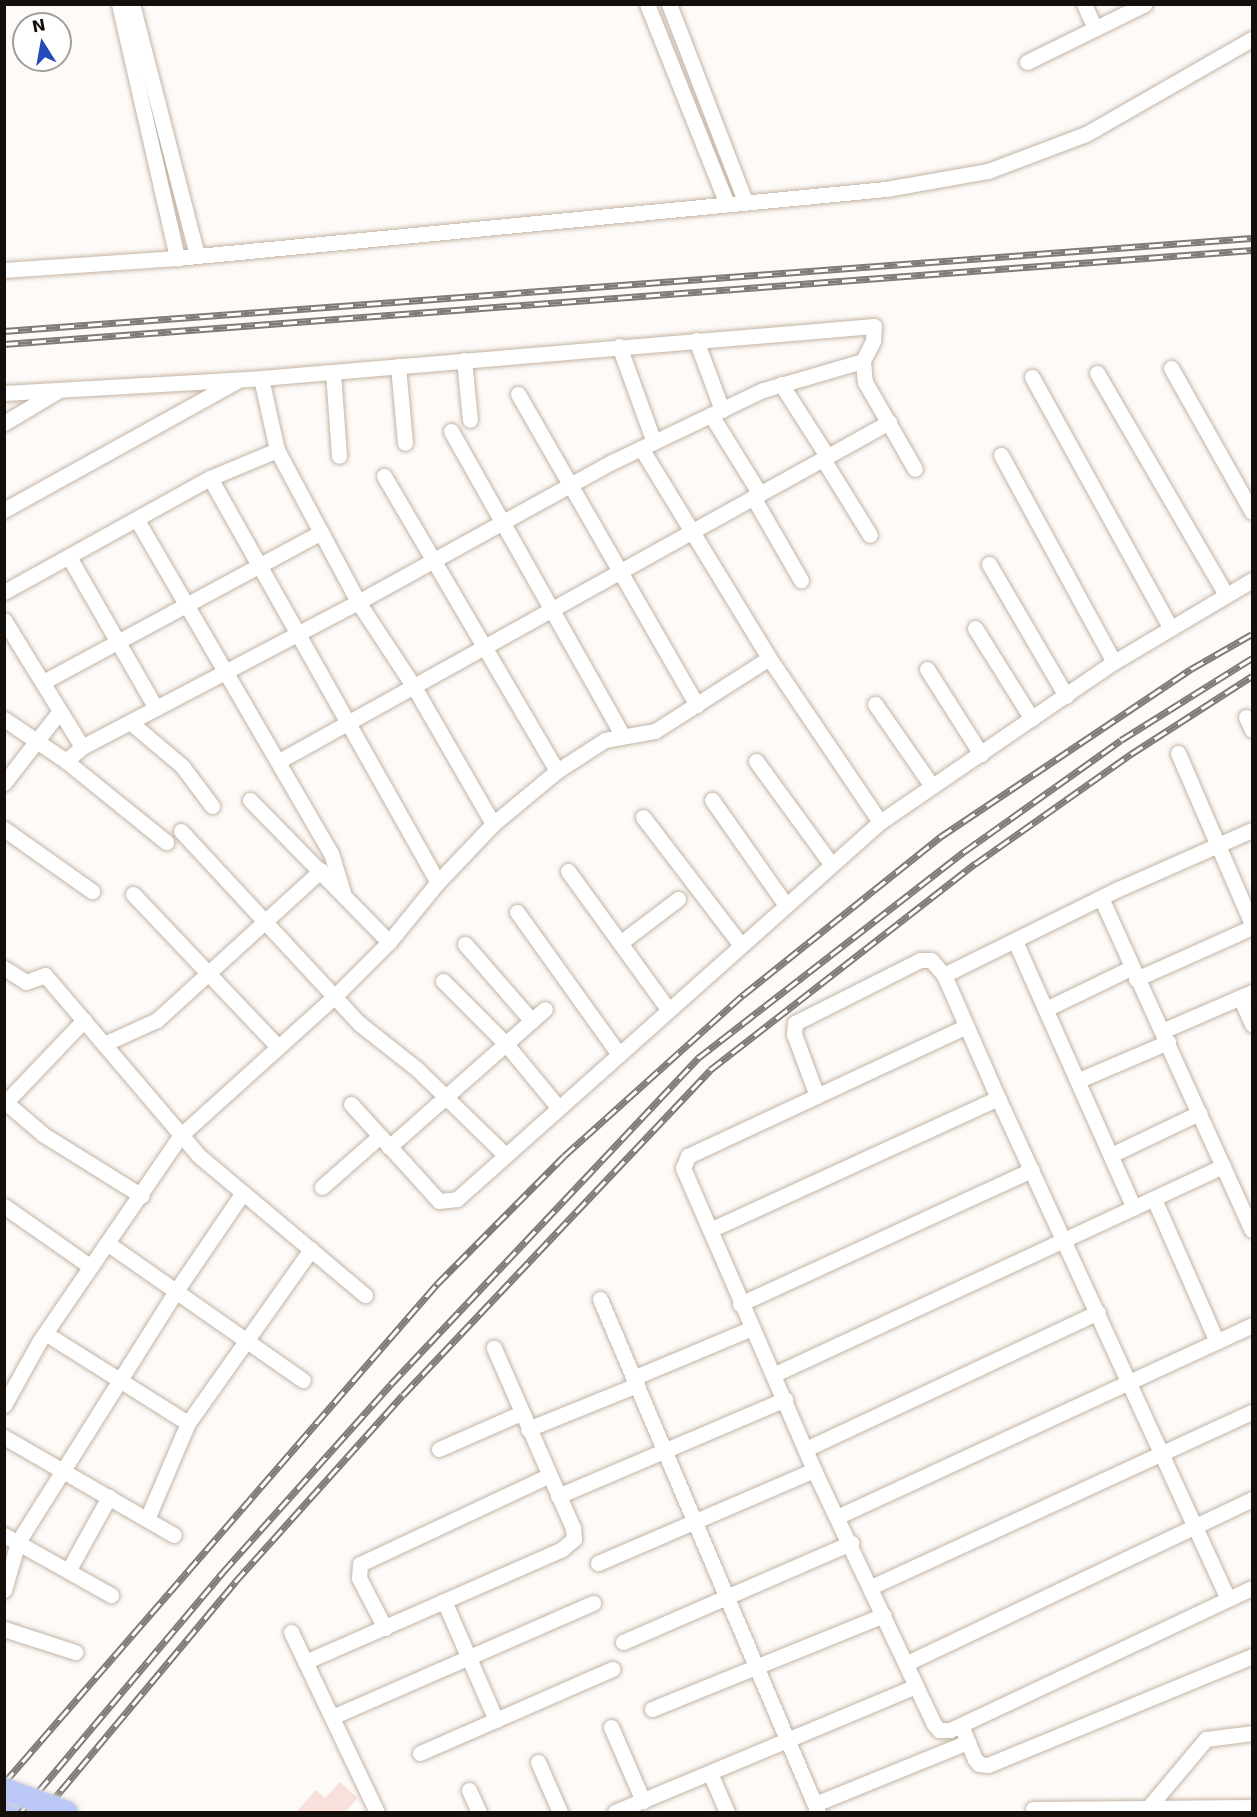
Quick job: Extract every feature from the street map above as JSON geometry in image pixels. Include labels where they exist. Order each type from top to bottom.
[{"type":"main road","points":[[4,1789],[67,1812]]},
{"type":"main road","points":[[4,1809],[14,1812]]},
{"type":"street","points":[[119,4],[177,258]]},
{"type":"street","points":[[132,4],[197,256]]},
{"type":"street","points":[[647,4],[726,202]]},
{"type":"street","points":[[669,4],[745,201]]},
{"type":"street","points":[[1084,4],[1095,29]]},
{"type":"street","points":[[1027,62],[1145,4]]},
{"type":"street","points":[[4,270],[177,258],[726,202],[886,189],[988,171],[1086,134],[1252,39]]},
{"type":"street","points":[[4,393],[261,378],[874,326],[873,340],[863,361],[865,381],[915,470]]},
{"type":"street","points":[[696,340],[716,413],[756,496],[801,580]]},
{"type":"street","points":[[619,346],[648,445],[692,531],[769,658],[880,822]]},
{"type":"street","points":[[464,360],[470,420]]},
{"type":"street","points":[[66,761],[82,747],[358,602],[570,485],[648,445],[781,384],[863,361]]},
{"type":"street","points":[[398,366],[405,443]]},
{"type":"street","points":[[1171,368],[1252,512]]},
{"type":"street","points":[[333,372],[339,456]]},
{"type":"street","points":[[1097,373],[1226,595]]},
{"type":"street","points":[[1032,377],[1170,627]]},
{"type":"street","points":[[261,378],[277,450],[358,602],[414,687],[493,824]]},
{"type":"street","points":[[4,510],[240,379]]},
{"type":"street","points":[[781,384],[870,535]]},
{"type":"street","points":[[4,423],[59,390]]},
{"type":"street","points":[[518,394],[697,705]]},
{"type":"street","points":[[279,761],[889,422]]},
{"type":"street","points":[[451,431],[550,612],[622,735]]},
{"type":"street","points":[[4,592],[210,478],[277,450]]},
{"type":"street","points":[[1001,455],[1114,662]]},
{"type":"street","points":[[384,476],[557,771]]},
{"type":"street","points":[[210,478],[438,882]]},
{"type":"street","points":[[137,520],[331,853],[343,892]]},
{"type":"street","points":[[43,682],[321,532]]},
{"type":"street","points":[[69,558],[156,708]]},
{"type":"street","points":[[989,564],[1066,696]]},
{"type":"street","points":[[351,1104],[445,1203],[457,1199],[667,1008],[880,822],[1114,662],[1252,580]]},
{"type":"street","points":[[4,620],[82,747]]},
{"type":"street","points":[[975,628],[1032,718]]},
{"type":"street","points":[[4,1405],[45,1333],[142,1196],[181,1135],[335,996],[390,942],[438,882],[493,824],[557,771],[605,740],[622,735],[655,731],[769,658]]},
{"type":"street","points":[[927,669],[981,753]]},
{"type":"street","points":[[875,704],[932,786]]},
{"type":"street","points":[[4,783],[60,711]]},
{"type":"street","points":[[4,719],[38,739],[166,842]]},
{"type":"street","points":[[130,722],[182,766],[212,806]]},
{"type":"street","points":[[1046,1008],[1252,925],[1178,753]]},
{"type":"street","points":[[756,761],[831,864]]},
{"type":"street","points":[[250,800],[390,942]]},
{"type":"street","points":[[712,800],[785,904]]},
{"type":"street","points":[[643,817],[740,944]]},
{"type":"street","points":[[4,829],[92,891]]},
{"type":"street","points":[[944,975],[1252,830]]},
{"type":"street","points":[[181,831],[360,1024],[446,1096],[506,1155]]},
{"type":"street","points":[[104,1044],[150,1025],[210,975],[321,870]]},
{"type":"street","points":[[568,871],[667,1008]]},
{"type":"street","points":[[133,894],[277,1046]]},
{"type":"street","points":[[620,943],[678,899]]},
{"type":"street","points":[[1102,900],[1252,1230]]},
{"type":"street","points":[[517,912],[618,1053]]},
{"type":"street","points":[[1015,941],[1079,1080],[1134,1208]]},
{"type":"street","points":[[465,944],[532,1021]]},
{"type":"street","points":[[817,1096],[794,1034],[795,1023],[920,960],[931,960],[944,975],[965,1027],[1131,1383],[1159,1455],[1228,1599]]},
{"type":"street","points":[[6,972],[26,982],[45,975],[181,1135],[242,1194],[366,1295]]},
{"type":"street","points":[[443,981],[506,1044],[558,1107]]},
{"type":"street","points":[[1079,1080],[1246,995],[1252,1024]]},
{"type":"street","points":[[322,1188],[446,1096],[546,1009]]},
{"type":"street","points":[[84,1020],[5,1103],[44,1136],[142,1196]]},
{"type":"street","points":[[965,1027],[684,1160],[684,1173],[740,1304],[775,1374],[784,1399],[808,1448],[814,1470],[839,1516],[916,1686],[939,1730],[961,1725],[1252,1588]]},
{"type":"street","points":[[710,1230],[998,1098]]},
{"type":"street","points":[[1111,1155],[1198,1113]]},
{"type":"street","points":[[775,1374],[1223,1166]]},
{"type":"street","points":[[740,1304],[1032,1170]]},
{"type":"street","points":[[4,1590],[18,1542],[66,1471],[176,1291],[242,1194]]},
{"type":"street","points":[[1154,1199],[1217,1342]]},
{"type":"street","points":[[4,1206],[91,1267]]},
{"type":"street","points":[[107,1243],[303,1380]]},
{"type":"street","points":[[147,1519],[188,1423],[311,1248]]},
{"type":"street","points":[[600,1299],[817,1808],[968,1742]]},
{"type":"street","points":[[808,1448],[1098,1312]]},
{"type":"street","points":[[839,1516],[1131,1383],[1252,1325]]},
{"type":"street","points":[[528,1429],[752,1328]]},
{"type":"street","points":[[45,1333],[122,1379],[188,1423]]},
{"type":"street","points":[[305,1662],[570,1545],[574,1534],[494,1348]]},
{"type":"street","points":[[558,1496],[784,1399]]},
{"type":"street","points":[[871,1587],[1252,1412]]},
{"type":"street","points":[[439,1449],[521,1413]]},
{"type":"street","points":[[4,1437],[174,1534]]},
{"type":"street","points":[[598,1563],[695,1524],[814,1470]]},
{"type":"street","points":[[384,1628],[359,1578],[360,1564],[548,1476]]},
{"type":"street","points":[[68,1571],[109,1497]]},
{"type":"street","points":[[907,1663],[1252,1499]]},
{"type":"street","points":[[4,1535],[111,1595]]},
{"type":"street","points":[[622,1642],[851,1543]]},
{"type":"street","points":[[444,1601],[496,1720]]},
{"type":"street","points":[[332,1717],[593,1603]]},
{"type":"street","points":[[652,1709],[757,1669],[884,1615]]},
{"type":"street","points":[[4,1629],[75,1652]]},
{"type":"street","points":[[291,1632],[377,1812]]},
{"type":"street","points":[[961,1725],[979,1764],[988,1765],[1252,1656]]},
{"type":"street","points":[[420,1753],[612,1669]]},
{"type":"street","points":[[615,1812],[916,1686]]},
{"type":"street","points":[[611,1727],[643,1801]]},
{"type":"street","points":[[1139,1809],[1206,1739],[1252,1733]]},
{"type":"street","points":[[538,1762],[560,1812]]},
{"type":"street","points":[[710,1773],[727,1812]]},
{"type":"street","points":[[469,1790],[479,1812]]},
{"type":"street","points":[[1033,1809],[1252,1807]]},
{"type":"building","points":[[340,1782],[358,1798],[345,1812],[296,1812],[316,1790],[325,1798]]},
{"type":"railway","points":[[4,331],[1252,238]]},
{"type":"railway","points":[[4,344],[1252,250]]},
{"type":"railway","points":[[4,1783],[437,1284],[564,1156],[743,995],[940,837],[1191,669],[1252,634]]},
{"type":"railway","points":[[21,1812],[223,1572],[391,1384],[698,1058],[965,851],[1121,740],[1252,658]]},
{"type":"railway","points":[[43,1812],[235,1582],[403,1395],[710,1070],[975,864],[1131,754],[1252,676]]}]
